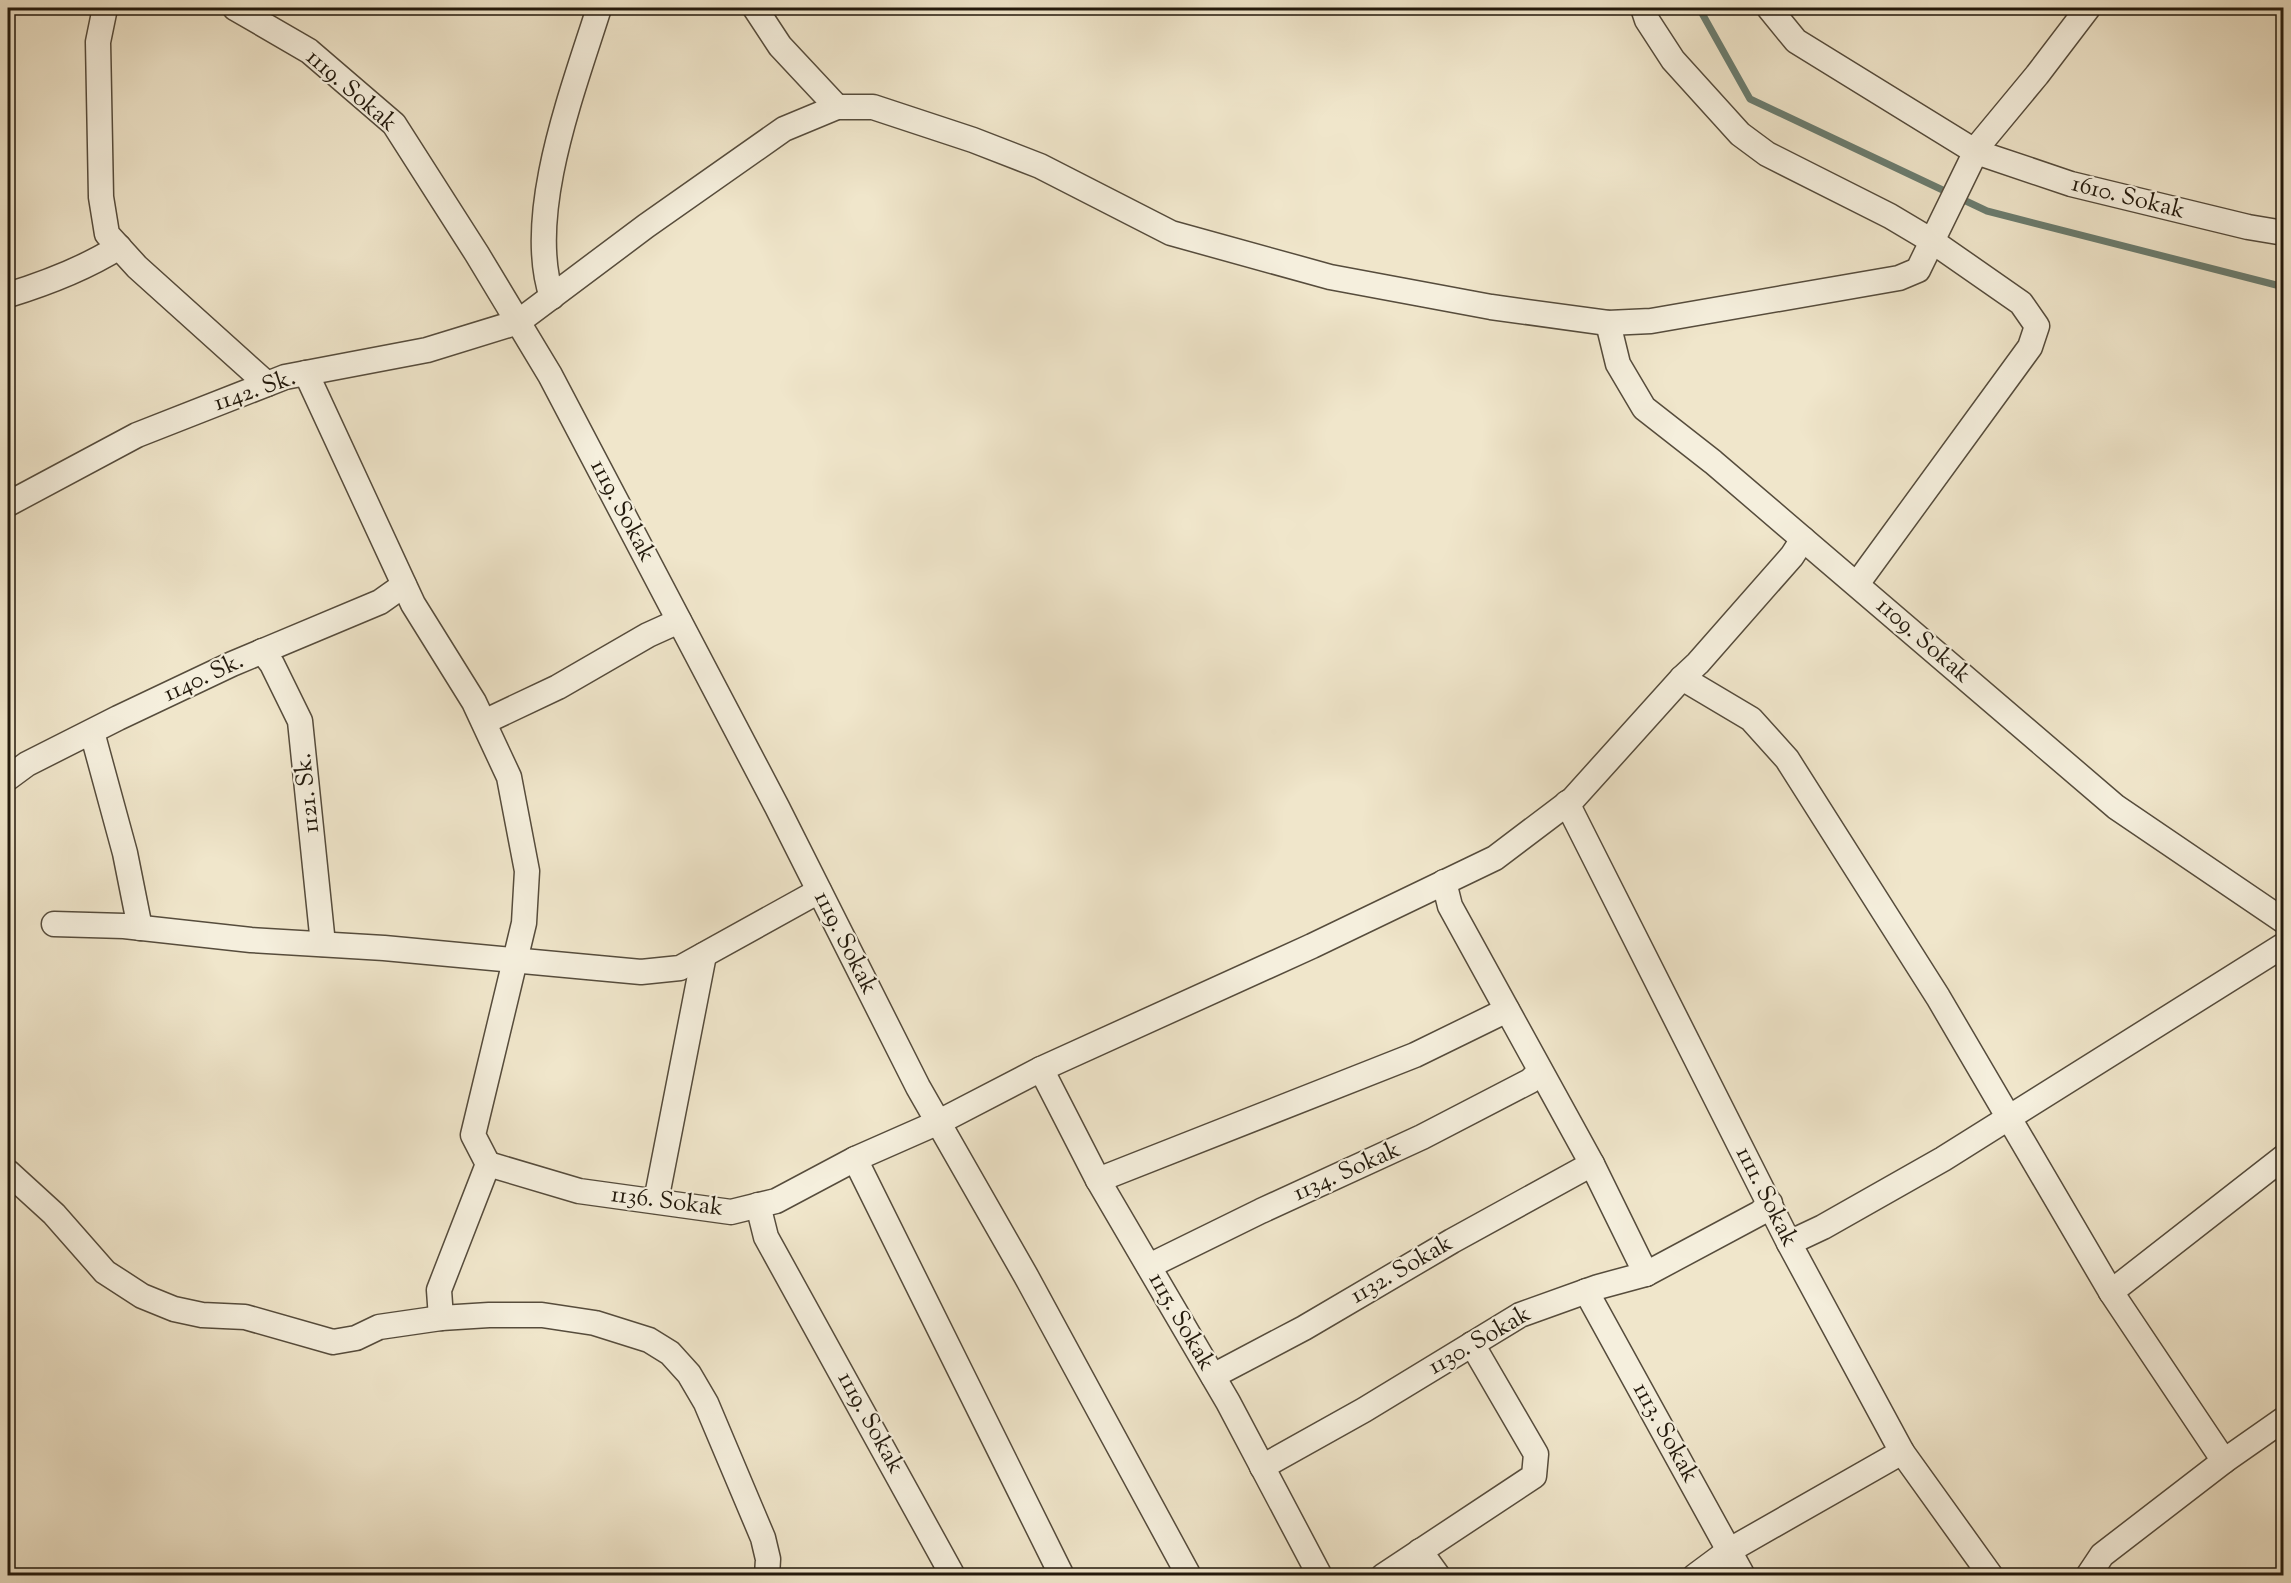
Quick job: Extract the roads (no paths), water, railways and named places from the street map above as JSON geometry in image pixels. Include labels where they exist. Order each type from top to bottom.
[{"type":"street","points":[[105,8],[98,42],[101,197],[107,234],[137,267],[267,384]]},
{"type":"street","name":"1119. Sokak","points":[[235,8],[309,51],[394,124],[518,322],[550,375],[679,621],[918,1087],[1026,1276],[1190,1575]]},
{"type":"street","points":[[552,297],[546,278],[544,238],[550,172],[599,8]]},
{"type":"street","points":[[754,8],[780,46],[837,107],[873,107],[973,140],[1040,166],[1171,233],[1330,277],[1491,307],[1608,323],[1651,321],[1899,278],[1918,270],[1974,157],[2088,8]]},
{"type":"street","points":[[1643,8],[1647,20],[1673,60],[1740,134],[1767,153],[1934,237],[2021,303],[2037,326],[2030,347],[1857,584]]},
{"type":"street","name":"1610. Sokak","points":[[1769,8],[1796,41],[1974,157],[2071,184],[2248,227],[2283,233]]},
{"type":"street","name":"1142. Sk.","points":[[8,504],[137,435],[285,377],[427,350],[518,322],[646,226],[784,129],[837,107]]},
{"type":"street","points":[[8,295],[52,281],[96,261],[119,247]]},
{"type":"street","name":"1109. Sokak","points":[[1608,323],[1618,364],[1644,408],[1713,462],[2116,807],[2283,921]]},
{"type":"street","points":[[306,373],[413,604],[474,702],[509,777],[527,871],[524,923],[517,960],[473,1134],[488,1164],[439,1290],[441,1318]]},
{"type":"street","name":"1136. Sokak","points":[[488,1164],[579,1191],[730,1212],[776,1201],[855,1159],[939,1122],[1041,1069],[1312,946],[1496,858],[1567,803],[1698,663],[1784,565],[1803,539]]},
{"type":"street","name":"1140. Sk.","points":[[8,778],[27,764],[262,651],[380,602],[404,585]]},
{"type":"street","points":[[484,722],[558,687],[648,635],[679,621]]},
{"type":"street","name":"1121. Sk.","points":[[262,651],[272,664],[300,721],[323,944]]},
{"type":"street","points":[[1682,678],[1751,718],[1787,759],[1938,997],[2111,1292],[2224,1461]]},
{"type":"street","points":[[92,732],[125,853],[140,928]]},
{"type":"street","name":"1111. Sokak","points":[[1567,803],[1789,1242],[1902,1452],[1991,1575]]},
{"type":"street","points":[[1444,882],[1450,906],[1592,1164],[1646,1274]]},
{"type":"street","points":[[54,924],[140,928],[251,940],[323,944],[642,972],[680,968],[819,891]]},
{"type":"street","points":[[1789,1242],[1823,1227],[1943,1159],[2283,945]]},
{"type":"street","points":[[656,1201],[704,956]]},
{"type":"street","points":[[1098,1180],[1415,1055],[1507,1010]]},
{"type":"street","name":"1115. Sokak","points":[[1041,1069],[1098,1180],[1213,1376],[1320,1575]]},
{"type":"street","name":"1134. Sokak","points":[[1149,1266],[1261,1211],[1422,1137],[1530,1081],[1540,1071]]},
{"type":"street","points":[[2111,1292],[2283,1157]]},
{"type":"street","points":[[855,1159],[1062,1575]]},
{"type":"street","name":"1132. Sokak","points":[[1213,1376],[1304,1328],[1452,1241],[1592,1164]]},
{"type":"street","points":[[8,1172],[54,1214],[105,1272],[142,1296],[174,1309],[202,1315],[245,1317],[333,1342],[356,1338],[379,1328],[441,1318],[542,1315],[584,1322],[649,1340],[670,1353],[689,1374],[706,1403],[763,1538],[768,1559],[767,1575]]},
{"type":"street","name":"1130. Sokak","points":[[1262,1467],[1364,1410],[1520,1315],[1586,1291],[1646,1274],[1760,1213],[1770,1203]]},
{"type":"street","name":"1119. Sokak","points":[[758,1205],[766,1237],[953,1575]]},
{"type":"street","name":"1113. Sokak","points":[[1586,1291],[1743,1575]]},
{"type":"street","points":[[1383,1575],[1534,1476],[1536,1454],[1472,1344]]},
{"type":"street","points":[[2088,1575],[2102,1555],[2224,1461],[2283,1419]]},
{"type":"street","points":[[1695,1575],[1730,1550],[1902,1452]]},
{"type":"street","points":[[1420,1551],[1438,1575]]},
{"type":"waterway","points":[[1699,8],[1750,99],[1987,211],[2284,287]]}]
